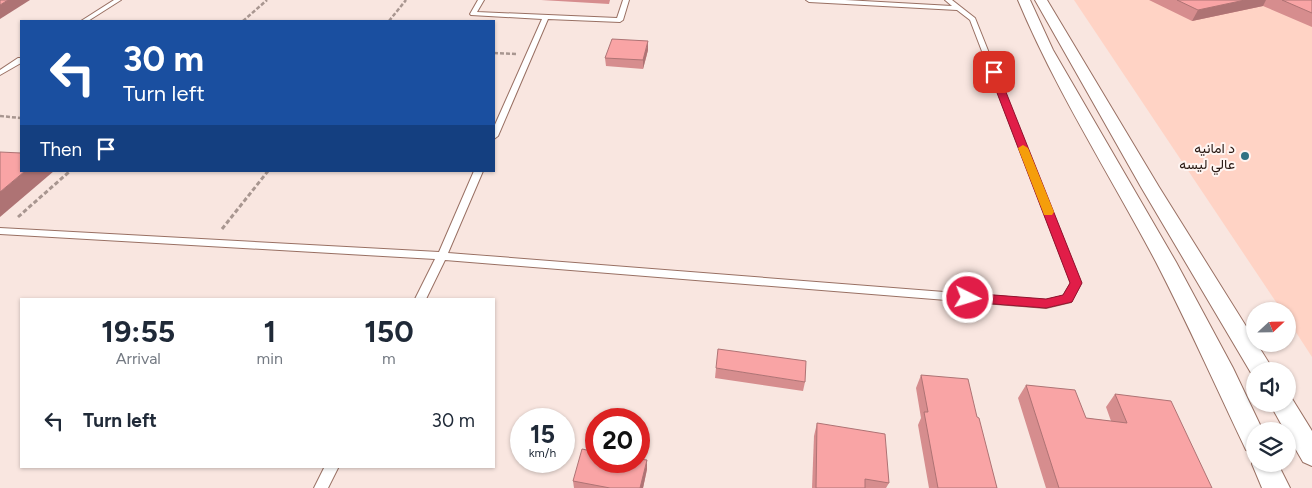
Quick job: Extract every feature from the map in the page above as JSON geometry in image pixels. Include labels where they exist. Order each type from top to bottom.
[{"type":"street","points":[[1024,0],[1056,69],[1166,262],[1221,368],[1246,422]]},
{"type":"street","points":[[1042,0],[1130,153],[1257,362]]},
{"type":"street","points":[[1287,412],[1312,454]]},
{"type":"street","points":[[1269,472],[1276,488]]},
{"type":"lane","points":[[86,20],[118,0]]},
{"type":"lane","points":[[481,0],[473,14],[620,20],[626,0]]},
{"type":"lane","points":[[809,0],[957,8]]},
{"type":"lane","points":[[2,230],[210,244],[442,256],[1046,304],[1067,299],[1076,283],[973,19],[948,0]]},
{"type":"lane","points":[[495,134],[546,17]]},
{"type":"lane","points":[[0,73],[20,61]]},
{"type":"lane","points":[[421,298],[442,256],[478,172]]},
{"type":"lane","points":[[321,488],[331,468]]},
{"type":"path","points":[[244,20],[267,0]]},
{"type":"path","points":[[390,20],[406,0]]},
{"type":"path","points":[[495,53],[529,55]]},
{"type":"path","points":[[0,116],[20,118]]},
{"type":"path","points":[[2,230],[69,172]]},
{"type":"path","points":[[210,244],[267,172]]},
{"type":"shaded area","name":"د امانیه عالي لیسه","points":[[1074,0],[1312,0],[1312,357],[1296,332],[1296,302],[1276,302]]},
{"type":"building","points":[[0,0],[8,0],[0,5]]},
{"type":"building","points":[[1177,0],[1245,0],[1198,10]]},
{"type":"building","points":[[1282,0],[1312,0],[1312,13]]},
{"type":"building","points":[[612,39],[648,41],[643,60],[605,58]]},
{"type":"building","points":[[0,152],[20,153],[20,172],[24,172],[0,192]]},
{"type":"building","points":[[718,349],[806,361],[805,382],[716,368]]},
{"type":"building","points":[[921,375],[968,379],[997,488],[938,488],[924,412],[928,412]]},
{"type":"building","points":[[1026,385],[1075,390],[1086,418],[1127,423],[1115,394],[1171,401],[1212,488],[1059,488]]},
{"type":"building","points":[[817,423],[885,434],[889,483],[865,479],[865,488],[816,488]]},
{"type":"building","points":[[582,449],[585,450],[585,473],[644,473],[640,488],[610,488],[573,481]]},
{"type":"slow traffic","points":[[1023,148],[1048,212]]},
{"type":"place","name":"د امانیه عالي لیسه","points":[[1245,156]]},
{"type":"route","points":[[968,298],[1046,304],[1067,299],[1076,283],[994,72]]}]
